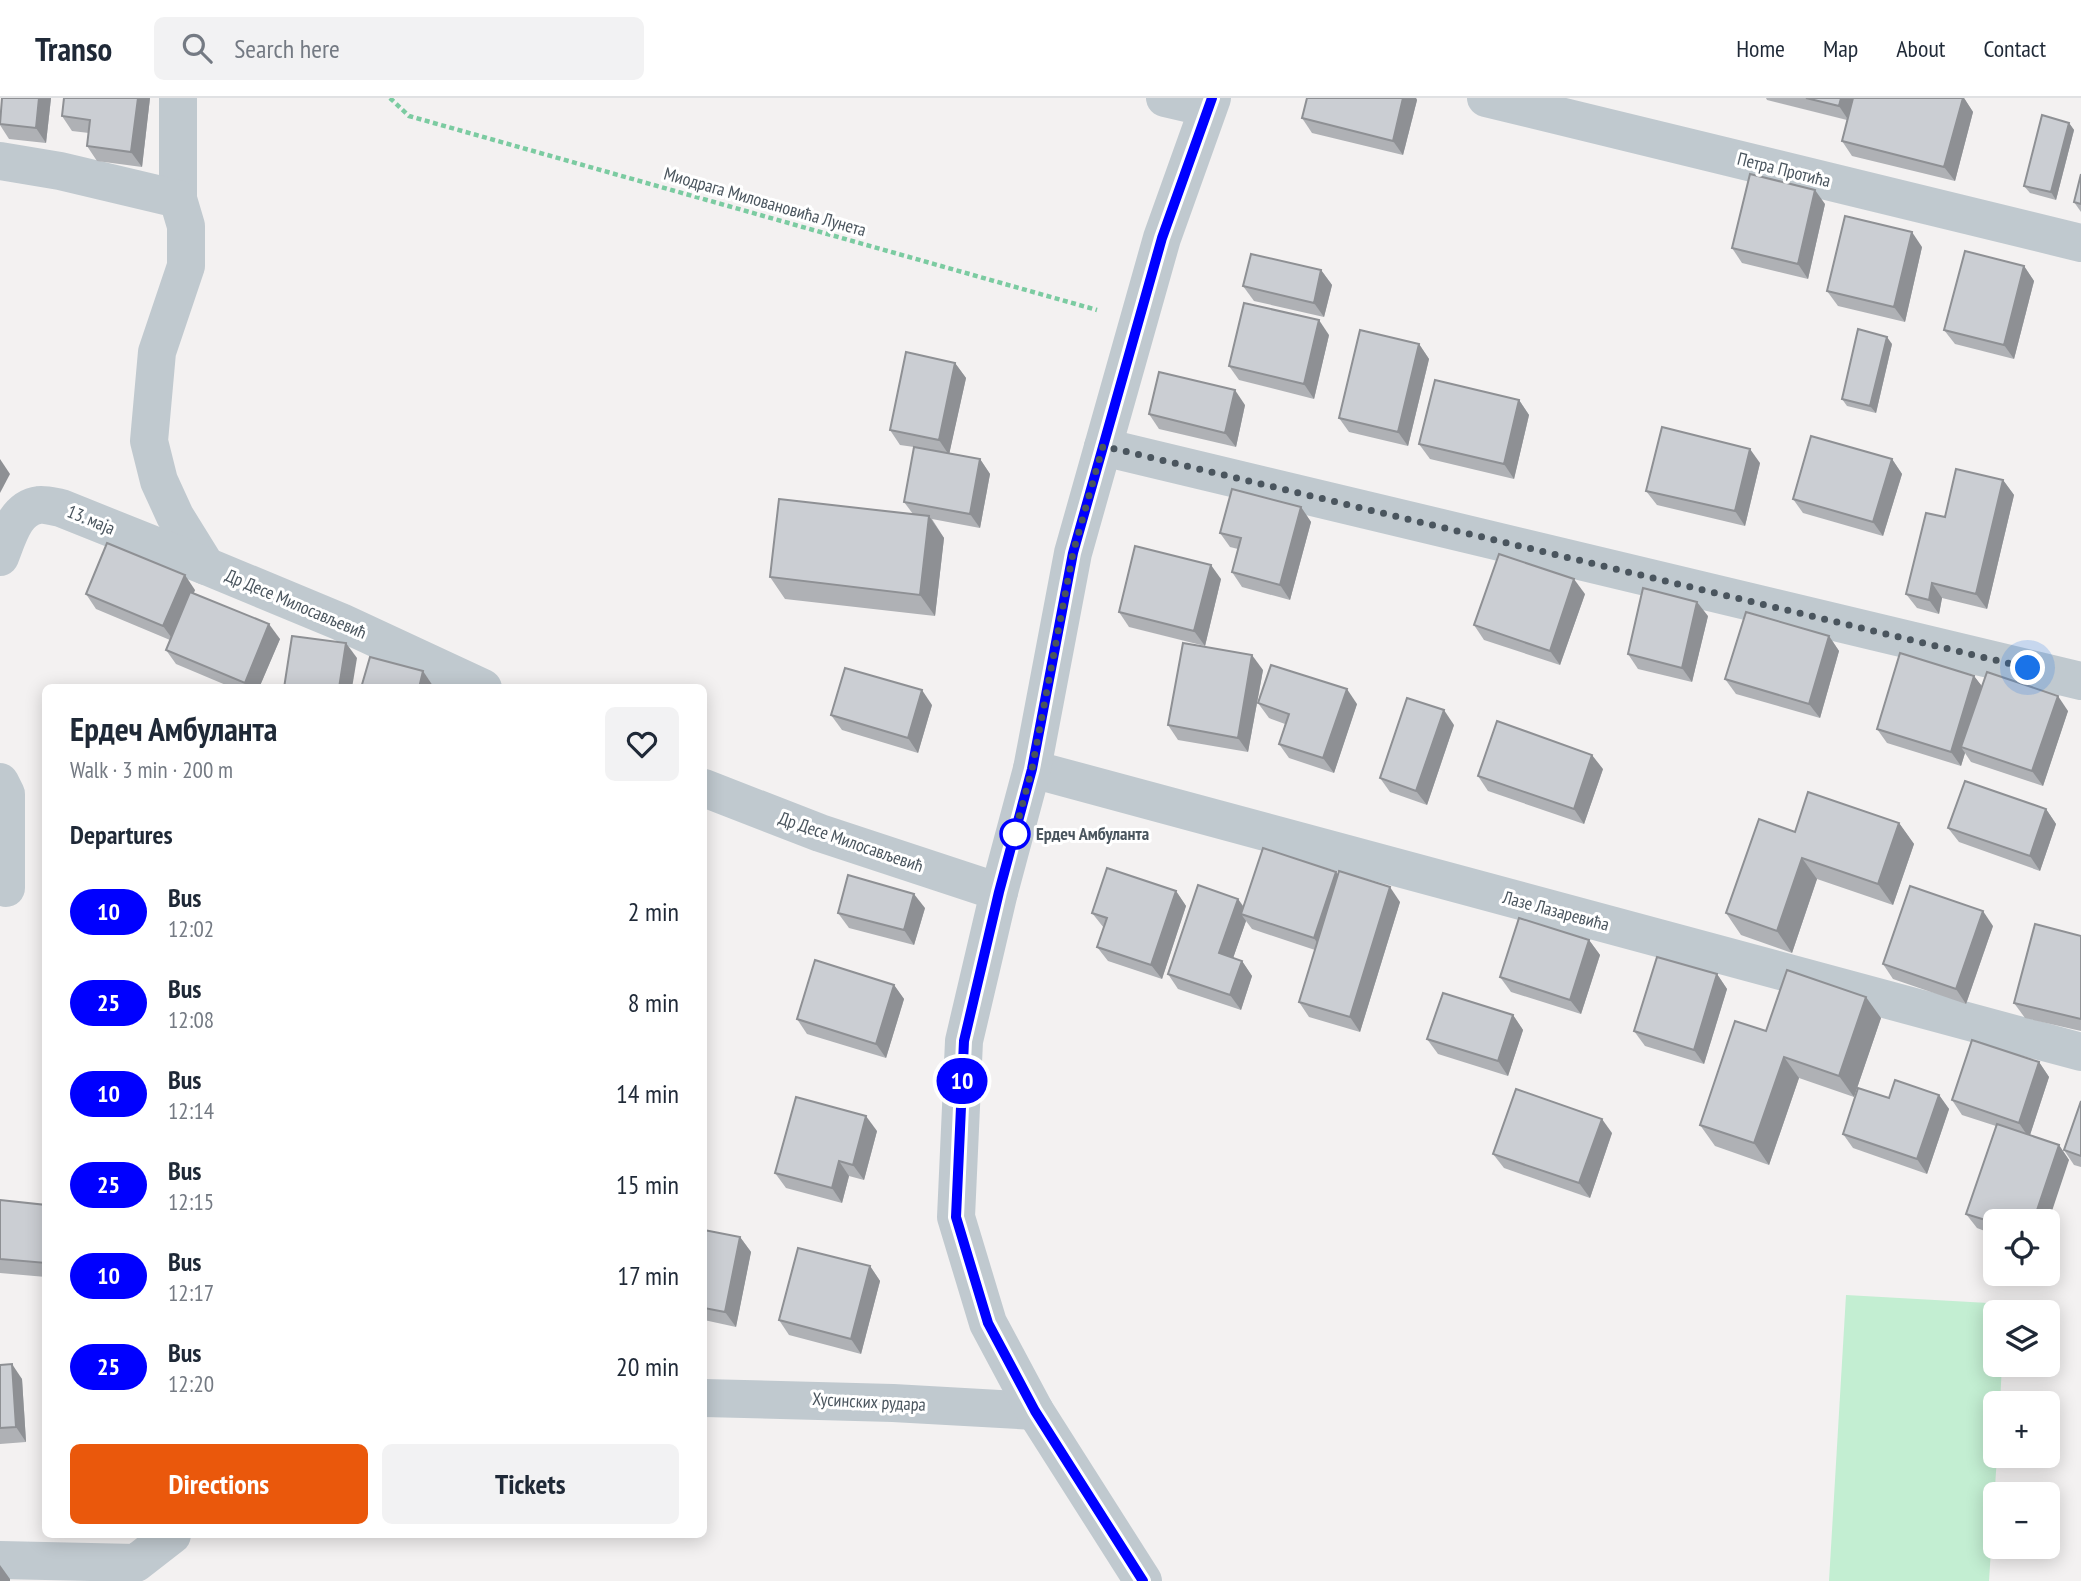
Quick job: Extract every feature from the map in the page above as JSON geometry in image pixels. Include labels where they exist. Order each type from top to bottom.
[{"type":"street","name":"Др Десе Милосављевић","points":[[178,98],[178,199],[186,226],[186,266],[158,352],[149,441],[159,481],[175,516],[206,566],[341,622],[474,684]]},
{"type":"street","points":[[1143,1581],[1035,1411],[988,1323],[956,1217],[964,1041],[999,892],[1032,769],[1073,553],[1162,238],[1210,103],[1165,98]]},
{"type":"street","name":"Петра Протића","points":[[1486,98],[2081,243]]},
{"type":"street","points":[[0,161],[60,171],[178,199]]},
{"type":"street","points":[[1103,446],[2081,681]]},
{"type":"street","name":"13. маја","points":[[0,557],[22,511],[40,504],[61,508],[206,566]]},
{"type":"street","name":"Лазе Лазаревића","points":[[1032,769],[2081,1052]]},
{"type":"street","points":[[0,782],[6,794],[6,888]]},
{"type":"street","name":"Др Десе Милосављевић","points":[[707,789],[820,832],[999,892]]},
{"type":"street","name":"Хусинских рудара","points":[[707,1398],[893,1403],[1035,1411]]},
{"type":"street","points":[[0,1560],[136,1563],[168,1538]]},
{"type":"path","name":"Миодрага Миловановића Лунета","points":[[390,98],[409,116],[1138,322]]},
{"type":"green space","points":[[1846,1295],[1983,1303],[1983,1377],[2001,1377],[2001,1391],[1983,1391],[1983,1468],[1996,1468],[1995,1482],[1983,1482],[1983,1559],[1990,1559],[1989,1581],[1829,1581]]},
{"type":"building","points":[[2,98],[39,98],[36,128],[0,124]]},
{"type":"building","points":[[64,98],[138,98],[131,152],[87,146],[90,120],[62,116]]},
{"type":"building","points":[[1307,98],[1403,98],[1393,141],[1302,118]]},
{"type":"building","points":[[1806,98],[1841,98],[1839,106]]},
{"type":"building","points":[[1853,98],[1963,98],[1944,167],[1842,141]]},
{"type":"building","points":[[2042,115],[2069,123],[2051,192],[2024,186]]},
{"type":"building","points":[[1750,174],[1815,190],[1798,264],[1732,248]]},
{"type":"building","points":[[2081,174],[2081,204],[2074,202]]},
{"type":"building","points":[[1845,216],[1912,232],[1894,307],[1827,291]]},
{"type":"building","points":[[1965,251],[2024,266],[2004,345],[1944,330]]},
{"type":"building","points":[[1251,254],[1321,270],[1314,303],[1243,286]]},
{"type":"building","points":[[1244,303],[1319,320],[1304,384],[1229,366]]},
{"type":"building","points":[[1858,329],[1887,337],[1870,406],[1842,399]]},
{"type":"building","points":[[1360,330],[1419,344],[1398,432],[1339,418]]},
{"type":"building","points":[[906,352],[955,363],[939,440],[890,430]]},
{"type":"building","points":[[1159,372],[1235,390],[1225,433],[1149,414]]},
{"type":"building","points":[[1435,380],[1519,400],[1504,464],[1419,444]]},
{"type":"building","points":[[1662,427],[1750,449],[1735,511],[1646,491]]},
{"type":"building","points":[[1811,436],[1892,459],[1873,522],[1793,499]]},
{"type":"building","points":[[914,447],[980,459],[970,514],[904,502]]},
{"type":"building","points":[[1956,469],[2003,480],[1976,594],[1932,583],[1929,600],[1906,594],[1926,513],[1945,517]]},
{"type":"building","points":[[1232,489],[1301,507],[1280,585],[1232,572],[1241,538],[1220,533]]},
{"type":"building","points":[[779,499],[929,516],[920,595],[770,577]]},
{"type":"building","points":[[107,543],[185,575],[163,626],[86,594]]},
{"type":"building","points":[[1135,546],[1211,565],[1194,631],[1119,612]]},
{"type":"building","points":[[1499,554],[1574,579],[1550,651],[1474,625]]},
{"type":"building","points":[[1643,588],[1697,602],[1682,668],[1628,654]]},
{"type":"building","points":[[190,592],[269,624],[245,683],[166,650]]},
{"type":"building","points":[[1746,612],[1829,636],[1809,704],[1725,679]]},
{"type":"building","points":[[292,636],[346,643],[340,684],[285,684]]},
{"type":"building","points":[[1183,643],[1252,655],[1238,738],[1168,725]]},
{"type":"building","points":[[1900,653],[1974,676],[1951,752],[1877,729]]},
{"type":"building","points":[[370,657],[423,671],[420,684],[362,684]]},
{"type":"building","points":[[1271,665],[1347,689],[1323,758],[1279,744],[1289,714],[1258,703]]},
{"type":"building","points":[[845,668],[922,690],[908,738],[831,715]]},
{"type":"building","points":[[1987,672],[2058,696],[2032,771],[1961,747]]},
{"type":"building","points":[[1407,698],[1444,710],[1416,791],[1380,778]]},
{"type":"building","points":[[1497,721],[1592,755],[1574,809],[1478,776]]},
{"type":"building","points":[[1965,781],[2046,809],[2030,856],[1948,828]]},
{"type":"building","points":[[1808,792],[1899,823],[1878,884],[1802,858],[1777,931],[1726,913],[1759,819],[1795,832]]},
{"type":"building","points":[[1263,848],[1336,872],[1314,938],[1241,914]]},
{"type":"building","points":[[1107,868],[1176,891],[1151,965],[1097,947],[1107,918],[1092,913]]},
{"type":"building","points":[[1339,871],[1390,887],[1350,1017],[1299,1002]]},
{"type":"building","points":[[848,875],[914,894],[904,930],[838,913]]},
{"type":"building","points":[[1198,885],[1238,899],[1219,953],[1242,961],[1230,995],[1168,974]]},
{"type":"building","points":[[1910,886],[1983,911],[1956,989],[1883,964]]},
{"type":"building","points":[[1519,918],[1589,940],[1570,1000],[1500,977]]},
{"type":"building","points":[[2035,924],[2081,936],[2081,1019],[2014,1003]]},
{"type":"building","points":[[1657,957],[1717,974],[1694,1050],[1634,1031]]},
{"type":"building","points":[[815,960],[894,985],[876,1044],[797,1019]]},
{"type":"building","points":[[1787,970],[1866,997],[1839,1076],[1784,1057],[1754,1143],[1700,1125],[1735,1021],[1766,1031]]},
{"type":"building","points":[[1443,993],[1513,1015],[1498,1061],[1427,1039]]},
{"type":"building","points":[[1972,1040],[2039,1062],[2019,1123],[1952,1100]]},
{"type":"building","points":[[1895,1080],[1939,1095],[1917,1159],[1843,1134],[1858,1088],[1889,1098]]},
{"type":"building","points":[[1516,1089],[1602,1119],[1579,1183],[1493,1154]]},
{"type":"building","points":[[796,1097],[866,1116],[853,1165],[839,1161],[832,1188],[775,1173]]},
{"type":"building","points":[[2081,1101],[2081,1156],[2064,1150]]},
{"type":"building","points":[[1997,1124],[2059,1145],[2037,1209],[1983,1209],[1983,1219],[1966,1214]]},
{"type":"building","points":[[0,1200],[42,1205],[42,1263],[0,1259]]},
{"type":"building","points":[[707,1231],[740,1237],[725,1312],[707,1309]]},
{"type":"building","points":[[798,1248],[870,1266],[851,1339],[779,1320]]},
{"type":"building","points":[[12,1364],[16,1427],[0,1428],[0,1365]]},
{"type":"bus line","name":"10","points":[[1143,1581],[1035,1411],[988,1323],[956,1217],[964,1041],[999,892],[1032,769],[1073,553],[1162,238],[1212,98]]},
{"type":"place","name":"Ердеч Амбуланта","points":[[1015,834]]},
{"type":"route","points":[[1015,834],[1012,843],[1032,769],[1073,553],[1103,446],[2028,668]]}]
